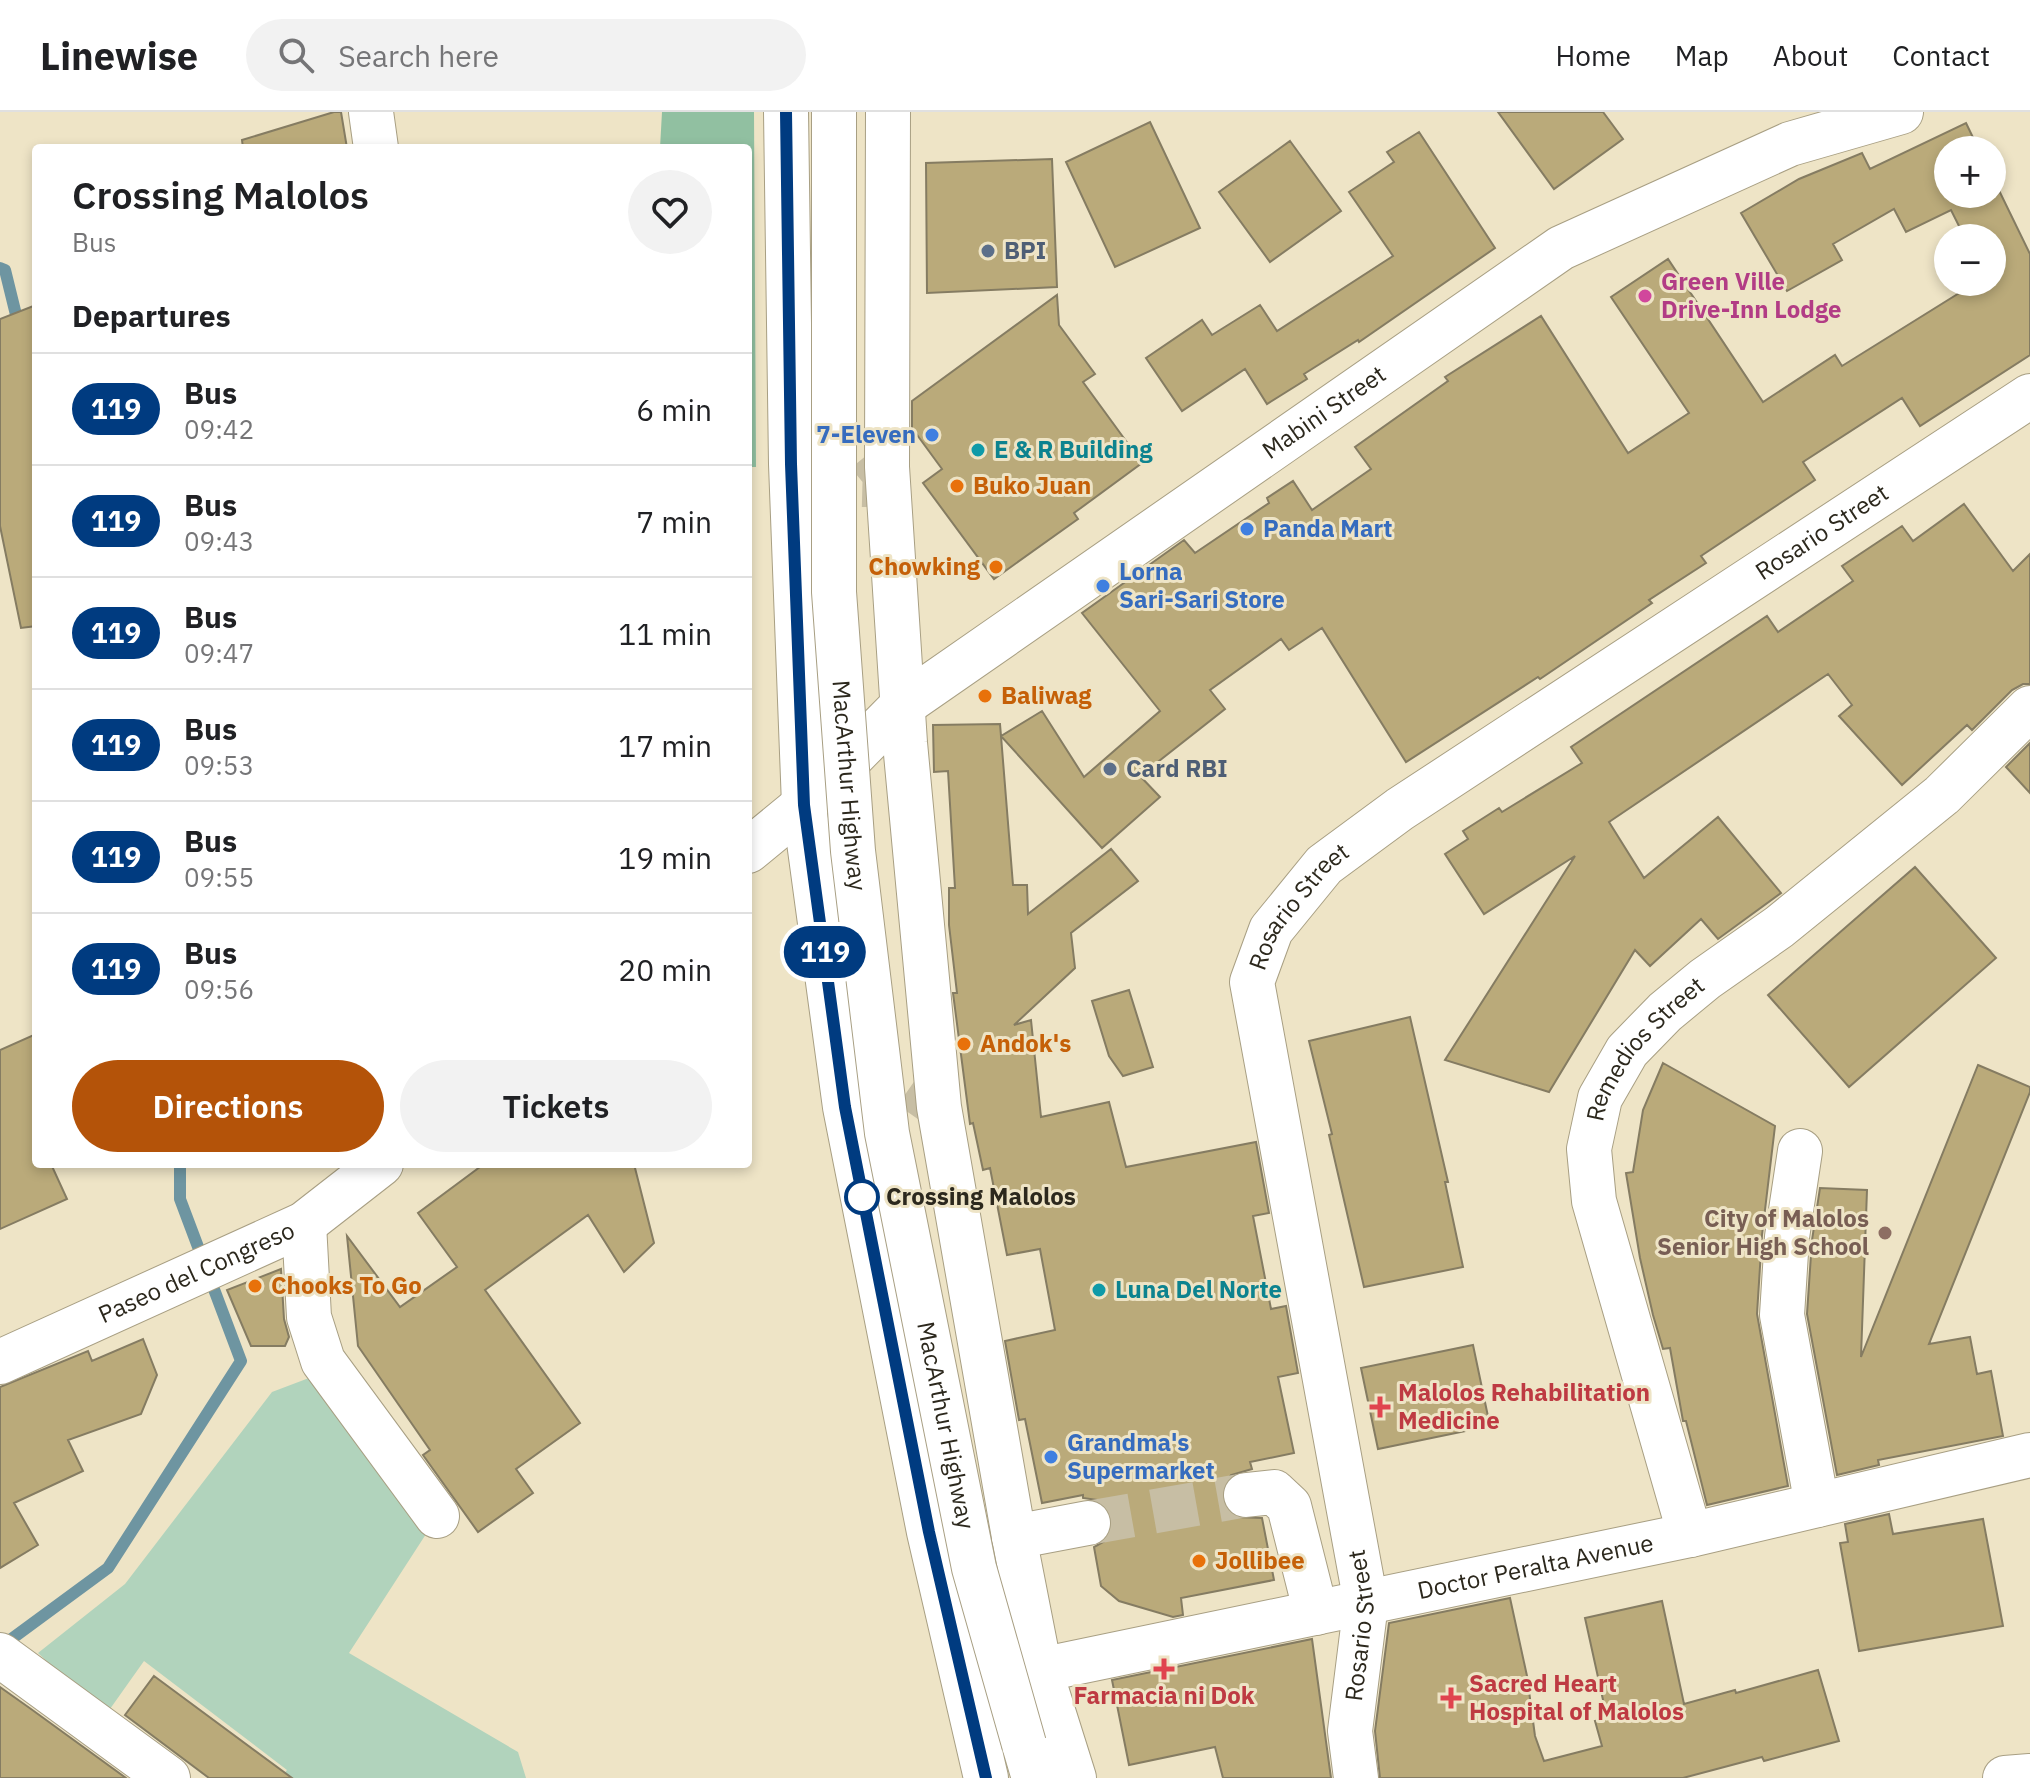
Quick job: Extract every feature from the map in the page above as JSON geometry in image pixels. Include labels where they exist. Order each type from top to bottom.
[{"type":"main road","points":[[371,112],[375,144]]},
{"type":"main road","name":"MacArthur Highway","points":[[786,112],[791,464],[804,805],[845,1107],[929,1532],[986,1778]]},
{"type":"main road","name":"MacArthur Highway","points":[[834,112],[834,592],[853,851],[887,1133],[974,1568],[1029,1761]]},
{"type":"main road","name":"MacArthur Highway","points":[[888,112],[887,467],[918,901],[939,1107],[1040,1670],[1074,1778]]},
{"type":"main road","name":"Mabini Street","points":[[804,805],[903,705],[1561,248],[1790,144],[1901,112]]},
{"type":"main road","name":"Rosario Street","points":[[1356,1778],[1350,1731],[1366,1603],[1252,982],[1271,930],[1324,865],[1400,809],[2030,396]]},
{"type":"main road","name":"Remedios Street","points":[[1690,1535],[1594,1201],[1589,1149],[1600,1098],[1627,1051],[1665,1012],[1705,979],[1779,927],[1942,795],[2030,708]]},
{"type":"main road","points":[[752,848],[804,805]]},
{"type":"main road","points":[[1800,1151],[1787,1237],[1782,1315],[1817,1505]]},
{"type":"main road","name":"Paseo del Congreso","points":[[0,1362],[304,1224],[376,1168]]},
{"type":"main road","points":[[304,1224],[309,1317],[323,1361],[437,1516]]},
{"type":"main road","name":"Doctor Peralta Avenue","points":[[1040,1670],[1690,1535],[2030,1455]]},
{"type":"main road","points":[[1246,1495],[1274,1492],[1289,1506],[1316,1613]]},
{"type":"main road","points":[[1014,1537],[1088,1523]]},
{"type":"main road","points":[[12,1665],[168,1778]]},
{"type":"main road","points":[[2005,1778],[2030,1776]]},
{"type":"green space","points":[[662,112],[754,112],[756,467],[752,467],[752,144],[660,144]]},
{"type":"green space","points":[[338,1367],[439,1514],[349,1653],[518,1752],[526,1778],[281,1778],[287,1770],[144,1661],[105,1716],[38,1653],[125,1584],[272,1392]]},
{"type":"building","points":[[341,112],[346,144],[242,144],[242,140]]},
{"type":"building","points":[[1498,112],[1603,112],[1623,139],[1554,189]]},
{"type":"building","points":[[1150,122],[1200,228],[1115,267],[1066,162]]},
{"type":"building","points":[[1966,123],[1972,136],[1939,136]]},
{"type":"building","points":[[1419,132],[1495,248],[1359,342],[1304,374],[1307,379],[1267,404],[1245,369],[1182,411],[1146,358],[1202,320],[1212,335],[1260,305],[1277,331],[1393,256],[1349,192],[1394,162],[1387,152]]},
{"type":"building","points":[[1934,138],[1934,208],[2006,208],[2006,205],[2030,254],[2030,355],[1920,426],[1902,398],[1803,462],[1815,480],[1701,556],[1706,563],[1540,679],[1538,677],[1406,762],[1322,628],[1289,650],[1281,639],[1210,690],[1225,709],[1140,776],[1160,797],[1102,848],[1001,736],[1042,711],[1084,777],[1160,711],[1082,613],[1184,540],[1195,553],[1269,503],[1267,498],[1293,481],[1312,510],[1371,469],[1355,447],[1448,381],[1445,377],[1541,316],[1628,453],[1689,413],[1611,297],[1668,259],[1763,402],[1835,355],[1842,366],[1954,296],[2006,296],[2006,224],[1958,224],[1951,210],[1906,232],[1894,209],[1833,244],[1842,260],[1787,291],[1741,213],[1799,179],[1862,153],[1870,169]]},
{"type":"building","points":[[1290,141],[1341,211],[1270,262],[1219,192]]},
{"type":"building","points":[[1052,159],[1057,287],[927,293],[926,163]]},
{"type":"building","name":"E & R Building","points":[[1057,295],[1059,325],[1095,374],[1083,382],[1142,463],[1074,513],[1078,519],[994,579],[923,483],[942,469],[912,428],[912,401]]},
{"type":"building","points":[[32,307],[32,627],[21,628],[0,526],[0,319]]},
{"type":"building","points":[[1964,504],[2013,571],[2030,554],[2030,684],[2012,690],[1972,730],[1967,725],[1902,785],[1839,716],[1852,705],[1828,674],[1609,822],[1644,878],[1718,817],[1781,893],[1718,939],[1701,919],[1650,966],[1635,950],[1549,1092],[1445,1060],[1575,856],[1484,914],[1445,854],[1468,839],[1463,831],[1499,808],[1502,812],[1582,763],[1571,747],[1767,616],[1778,632],[1853,581],[1842,566],[1902,526],[1913,541]]},
{"type":"building","points":[[1000,724],[1013,885],[1027,885],[1028,914],[1111,849],[1138,881],[1071,933],[1075,968],[1014,1025],[1031,1020],[1041,1117],[1109,1102],[1126,1167],[1256,1142],[1269,1213],[1253,1216],[1271,1309],[1286,1306],[1298,1373],[1278,1377],[1294,1453],[1250,1462],[1252,1469],[1231,1475],[1224,1484],[1221,1497],[1225,1509],[1235,1517],[1262,1518],[1274,1580],[1181,1598],[1183,1615],[1173,1617],[1119,1601],[1101,1586],[1094,1547],[1105,1541],[1112,1530],[1112,1518],[1107,1507],[1097,1500],[1083,1498],[1083,1495],[1042,1503],[1025,1419],[1019,1420],[1005,1341],[1055,1330],[1040,1249],[1007,1255],[990,1168],[983,1170],[973,1123],[970,1124],[953,993],[957,993],[949,925],[949,888],[955,888],[948,771],[934,772],[933,725]]},
{"type":"building","points":[[2030,743],[2030,793],[2006,767]]},
{"type":"building","points":[[1915,867],[1996,958],[1849,1087],[1768,995]]},
{"type":"building","points":[[1129,990],[1153,1067],[1123,1076],[1109,1056],[1092,1001]]},
{"type":"building","points":[[1410,1017],[1448,1182],[1445,1182],[1463,1267],[1364,1287],[1309,1041]]},
{"type":"building","points":[[32,1036],[32,1168],[53,1168],[67,1199],[0,1229],[0,1050]]},
{"type":"building","points":[[1663,1063],[1775,1126],[1762,1235],[1757,1314],[1788,1486],[1707,1505],[1686,1421],[1683,1421],[1670,1348],[1663,1349],[1653,1315],[1626,1173],[1633,1172],[1643,1110]]},
{"type":"building","points":[[1978,1065],[2030,1087],[2030,1092],[1929,1344],[1970,1337],[1977,1374],[1991,1371],[2003,1436],[1878,1460],[1879,1465],[1837,1475],[1807,1314],[1812,1240],[1820,1188],[1867,1190],[1861,1357]]},
{"type":"building","points":[[479,1168],[635,1168],[654,1243],[624,1272],[588,1215],[485,1290],[580,1423],[516,1469],[533,1493],[478,1532],[423,1455],[430,1450],[358,1346],[347,1236],[400,1307],[457,1267],[418,1213]]},
{"type":"building","points":[[281,1269],[284,1319],[289,1337],[285,1346],[251,1346],[227,1290]]},
{"type":"building","points":[[143,1339],[157,1375],[141,1414],[68,1440],[83,1471],[14,1503],[38,1545],[0,1568],[0,1387],[88,1351],[92,1361]]},
{"type":"building","points":[[1473,1345],[1490,1426],[1378,1449],[1361,1368]]},
{"type":"building","points":[[1889,1514],[1893,1534],[1983,1519],[2003,1626],[1859,1651],[1840,1543],[1848,1542],[1845,1524]]},
{"type":"building","points":[[1510,1598],[1527,1676],[1535,1736],[1544,1761],[1602,1746],[1595,1721],[1607,1718],[1585,1618],[1662,1601],[1684,1704],[1818,1670],[1839,1741],[1683,1778],[1380,1778],[1375,1731],[1389,1623]]},
{"type":"building","points":[[1312,1639],[1331,1778],[1223,1778],[1215,1747],[1129,1765],[1112,1680]]},
{"type":"building","points":[[154,1676],[292,1778],[209,1778],[125,1715]]},
{"type":"building","points":[[0,1687],[31,1709],[126,1778],[0,1778]]},
{"type":"waterway","points":[[0,268],[5,270],[19,327]]},
{"type":"waterway","points":[[2,1646],[108,1568],[241,1361],[180,1199],[180,1168]]},
{"type":"tunnel","points":[[800,469],[830,484],[865,485],[887,467]]},
{"type":"tunnel","points":[[849,1105],[877,1089],[909,1086],[939,1107]]},
{"type":"tunnel","points":[[1088,1523],[1246,1495]]},
{"type":"bus line","name":"119","points":[[786,112],[791,464],[804,805],[845,1107],[929,1532],[986,1778]]},
{"type":"place","name":"BPI","points":[[988,251]]},
{"type":"place","name":"Green Ville Drive-Inn Lodge","points":[[1645,296]]},
{"type":"place","name":"7-Eleven","points":[[932,435]]},
{"type":"place","name":"E & R Building","points":[[978,450]]},
{"type":"place","name":"Buko Juan","points":[[957,486]]},
{"type":"place","name":"Panda Mart","points":[[1247,529]]},
{"type":"place","name":"Chowking","points":[[996,567]]},
{"type":"place","name":"Lorna Sari-Sari Store","points":[[1103,586]]},
{"type":"place","name":"Baliwag","points":[[985,696]]},
{"type":"place","name":"Card RBI","points":[[1110,769]]},
{"type":"place","name":"Andok's","points":[[964,1044]]},
{"type":"place","name":"Crossing Malolos","points":[[862,1197]]},
{"type":"place","name":"City of Malolos Senior High School","points":[[1885,1233]]},
{"type":"place","name":"Chooks To Go","points":[[255,1286]]},
{"type":"place","name":"Luna Del Norte","points":[[1099,1290]]},
{"type":"place","name":"Malolos Rehabilitation Medicine","points":[[1380,1407]]},
{"type":"place","name":"Grandma's Supermarket","points":[[1051,1457]]},
{"type":"place","name":"Jollibee","points":[[1199,1561]]},
{"type":"place","name":"Farmacia ni Dok","points":[[1164,1669]]},
{"type":"place","name":"Sacred Heart Hospital of Malolos","points":[[1451,1698]]}]
